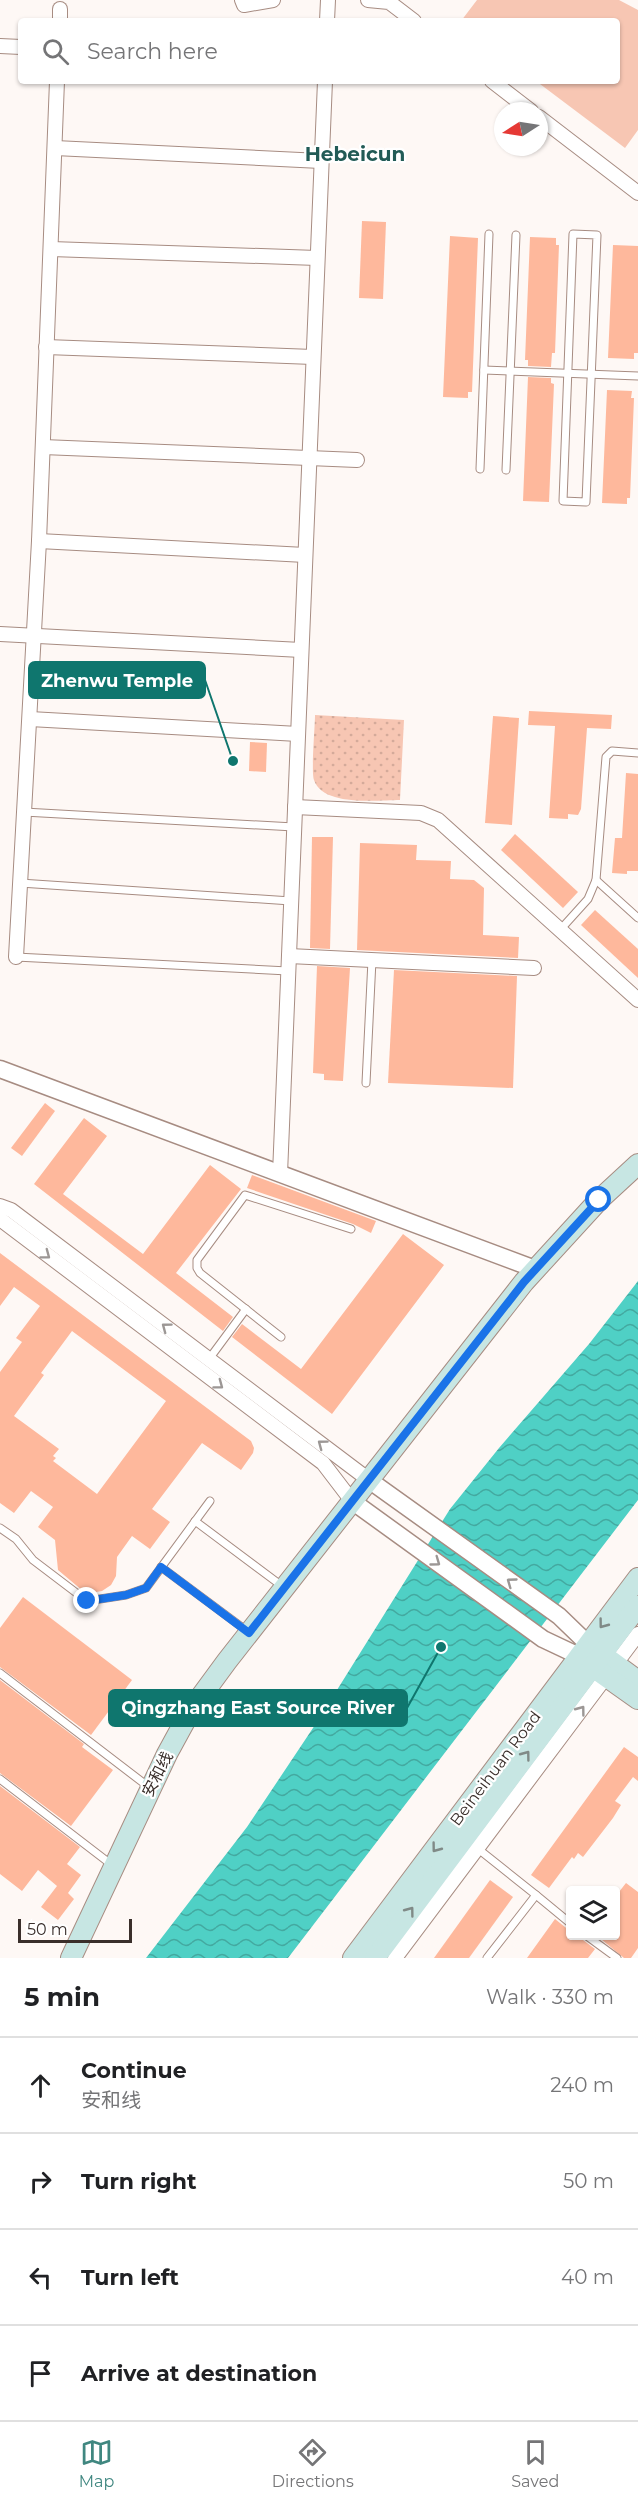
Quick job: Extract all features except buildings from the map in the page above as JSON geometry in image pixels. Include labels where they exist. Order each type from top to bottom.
[{"type":"main road","name":"安和线","points":[[70,1958],[150,1788],[191,1710],[535,1269],[599,1200],[638,1164]]},
{"type":"main road","name":"Beineihuan Road","points":[[353,1958],[597,1660],[638,1578]]},
{"type":"main road","name":"Beineihuan Road","points":[[375,1958],[638,1606]]},
{"type":"main road","points":[[597,1660],[638,1681]]},
{"type":"main road","points":[[597,1660],[638,1699]]},
{"type":"street","points":[[242,0],[244,5],[273,0]]},
{"type":"street","points":[[327,18],[328,0]]},
{"type":"street","points":[[368,0],[405,6]]},
{"type":"street","points":[[0,46],[18,47]]},
{"type":"street","points":[[16,957],[39,541],[57,84]]},
{"type":"street","points":[[280,1174],[325,84]]},
{"type":"street","points":[[496,84],[519,102]]},
{"type":"street","points":[[548,124],[638,193]]},
{"type":"street","points":[[55,148],[321,161]]},
{"type":"street","points":[[51,249],[317,258]]},
{"type":"street","points":[[46,347],[313,357]]},
{"type":"street","points":[[43,447],[357,460]]},
{"type":"street","points":[[39,541],[305,555]]},
{"type":"street","points":[[0,634],[301,650]]},
{"type":"street","points":[[30,719],[298,734]]},
{"type":"street","points":[[295,807],[421,813],[438,820],[638,1000]]},
{"type":"street","points":[[289,956],[534,968]]},
{"type":"street","points":[[0,1069],[535,1269]]},
{"type":"street","points":[[0,1206],[11,1210],[404,1506],[559,1616],[597,1660]]},
{"type":"street","points":[[0,1219],[323,1463],[352,1501],[543,1639],[597,1660]]},
{"type":"street","points":[[395,1958],[477,1848],[597,1660],[638,1634]]},
{"type":"lane","points":[[480,469],[489,234]]},
{"type":"lane","points":[[573,234],[597,235],[586,502],[562,501],[568,373],[573,234]]},
{"type":"lane","points":[[506,470],[516,235]]},
{"type":"lane","points":[[484,369],[638,376]]},
{"type":"lane","points":[[560,930],[588,899],[596,880],[606,757],[612,751],[638,753]]},
{"type":"lane","points":[[24,812],[294,827]]},
{"type":"lane","points":[[596,880],[638,918]]},
{"type":"lane","points":[[20,883],[291,901]]},
{"type":"lane","points":[[16,957],[288,971]]},
{"type":"lane","points":[[366,1083],[372,960]]},
{"type":"lane","points":[[281,1337],[200,1273],[196,1268],[197,1260],[245,1195],[351,1229]]},
{"type":"lane","points":[[209,1359],[246,1309]]},
{"type":"lane","points":[[0,1528],[16,1539],[33,1560],[87,1601],[126,1595],[146,1588],[210,1501]]},
{"type":"lane","points":[[195,1521],[284,1588]]},
{"type":"lane","points":[[161,1567],[249,1633]]},
{"type":"lane","points":[[0,1673],[150,1788]]},
{"type":"lane","points":[[0,1779],[114,1867]]},
{"type":"lane","points":[[477,1848],[566,1920]]},
{"type":"lane","points":[[487,1958],[536,1895]]},
{"type":"lane","points":[[594,1940],[617,1958]]},
{"type":"shaded area","points":[[477,0],[619,0],[638,10],[638,130],[625,148],[540,84],[620,84],[620,18],[463,18]]},
{"type":"shaded area","points":[[315,715],[404,720],[400,800],[352,800],[328,795],[319,789],[313,775]]},
{"type":"water","points":[[638,1281],[638,1500],[288,1958],[146,1958],[247,1827],[317,1722],[450,1509],[499,1448],[589,1344]]},
{"type":"place","name":"Zhenwu Temple","points":[[233,761]]},
{"type":"place","name":"Qingzhang East Source River","points":[[441,1647]]},
{"type":"district","name":"Hebeicun","points":[[355,154]]},
{"type":"route","points":[[87,1601],[126,1595],[146,1588],[161,1567],[249,1633],[524,1282],[599,1200]]}]
